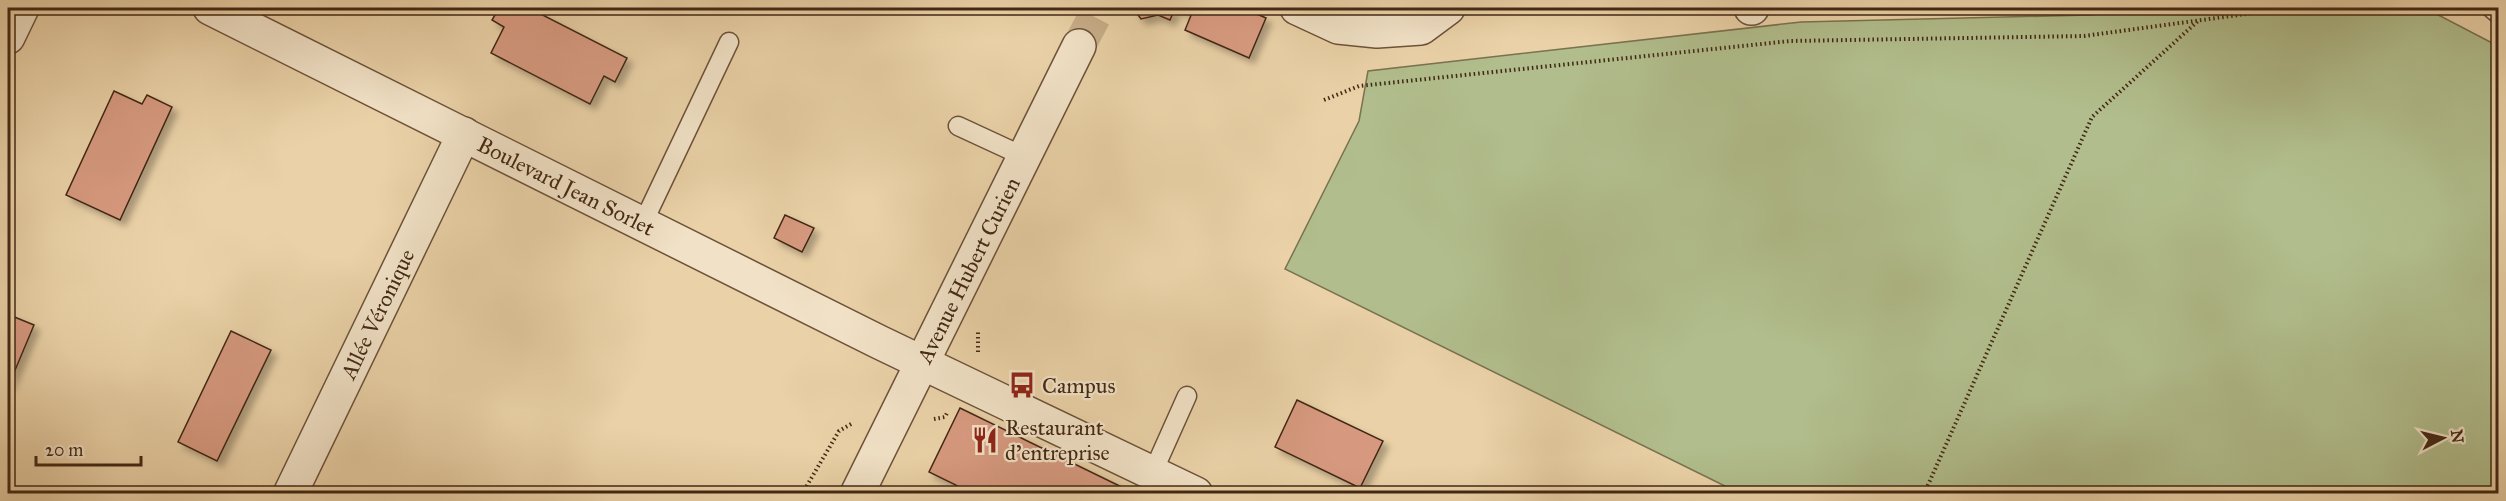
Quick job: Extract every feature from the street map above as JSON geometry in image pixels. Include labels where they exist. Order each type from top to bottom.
[{"type":"street","points":[[8,37],[22,8]]},
{"type":"street","name":"Boulevard Jean Sorlet","points":[[210,8],[879,342],[1153,472],[1190,492]]},
{"type":"street","points":[[1297,8],[1338,27],[1377,31],[1421,28],[1448,8]]},
{"type":"street","name":"Avenue Hubert Curien","points":[[857,494],[1079,46]]},
{"type":"street","name":"Allée Véronique","points":[[290,494],[464,134]]},
{"type":"lane","points":[[2491,8],[2499,14]]},
{"type":"lane","points":[[643,223],[729,42]]},
{"type":"lane","points":[[958,126],[1025,157]]},
{"type":"lane","points":[[1153,472],[1187,396]]},
{"type":"path","points":[[1324,100],[1359,86],[1790,40],[2084,36],[2290,8]]},
{"type":"path","points":[[1924,494],[2092,117],[2198,20]]},
{"type":"path","points":[[802,494],[838,431],[857,420]]},
{"type":"green space","points":[[2155,8],[2425,8],[2498,46],[2498,493],[1739,493],[1285,269],[1359,121],[1368,71],[1801,22],[2090,15]]},
{"type":"building","points":[[499,8],[529,8],[627,58],[615,82],[604,76],[590,104],[491,53],[504,27],[492,20]]},
{"type":"building","points":[[1133,8],[1175,8],[1170,20],[1158,15],[1141,19]]},
{"type":"building","points":[[1175,8],[1194,8],[1191,14]]},
{"type":"building","points":[[1194,8],[1243,8],[1266,18],[1249,58],[1185,30]]},
{"type":"building","points":[[114,91],[142,104],[147,95],[172,107],[120,220],[66,195]]},
{"type":"building","points":[[785,215],[814,228],[802,252],[774,238]]},
{"type":"building","points":[[12,316],[34,325],[8,387],[8,325]]},
{"type":"building","points":[[231,331],[271,350],[217,461],[178,442]]},
{"type":"building","points":[[1297,400],[1383,441],[1360,488],[1275,447]]},
{"type":"building","name":"Restaurant d'entreprise","points":[[960,408],[1136,494],[957,494],[960,487],[929,472]]},
{"type":"tunnel","points":[[1079,46],[1099,8]]},
{"type":"place","name":"Campus","points":[[1022,385]]},
{"type":"place","name":"Restaurant d'entreprise","points":[[985,440]]}]
